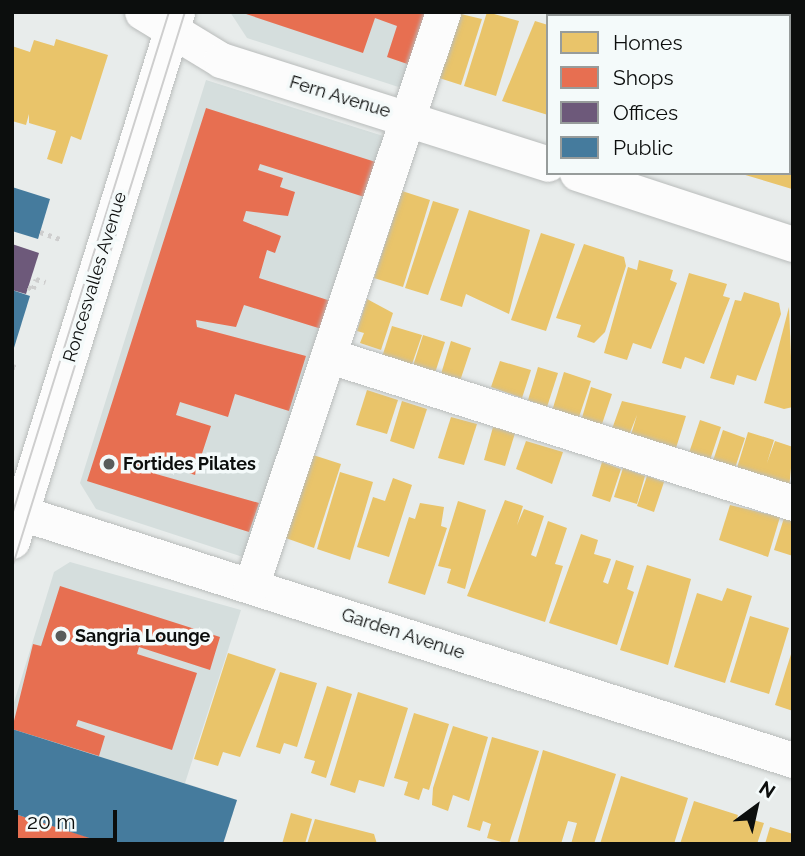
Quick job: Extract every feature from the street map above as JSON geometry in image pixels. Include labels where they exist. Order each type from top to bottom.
[{"type":"street","name":"Fern Avenue","points":[[142,12],[174,22],[221,60],[546,163]]},
{"type":"street","points":[[251,586],[410,119],[443,12]]},
{"type":"street","name":"Roncesvalles Avenue","points":[[15,521],[174,22]]},
{"type":"street","points":[[583,175],[793,244]]},
{"type":"street","points":[[330,356],[793,503]]},
{"type":"street","name":"Garden Avenue","points":[[15,521],[251,586],[793,760]]},
{"type":"path","points":[[40,232],[60,239]]},
{"type":"path","points":[[28,287],[33,289],[36,279],[46,282]]},
{"type":"path","points":[[12,366],[19,368]]},
{"type":"shaded area","points":[[230,12],[436,12],[411,91],[247,38]]},
{"type":"shaded area","points":[[206,80],[396,140],[315,340],[249,559],[96,509],[80,483]]},
{"type":"shaded area","points":[[70,562],[241,610],[185,783],[237,800],[223,844],[12,844],[12,709],[54,572]]},
{"type":"building: Homes","points":[[452,12],[482,19],[461,85],[433,76]]},
{"type":"building: Homes","points":[[487,12],[519,21],[496,96],[464,86]]},
{"type":"building: Homes","points":[[739,12],[768,12],[753,14]]},
{"type":"building: Homes","points":[[535,21],[546,24],[546,114],[502,101]]},
{"type":"building: Homes","points":[[56,39],[108,55],[81,140],[71,136],[62,164],[47,159],[56,131],[29,123],[29,114],[26,125],[12,121],[12,46],[30,52],[34,40],[54,46]]},
{"type":"building: Homes","points":[[791,94],[793,94],[792,189],[745,175],[791,175]]},
{"type":"building: Homes","points":[[402,191],[430,200],[403,287],[374,278]]},
{"type":"building: Homes","points":[[433,201],[459,209],[428,295],[405,288]]},
{"type":"building: Homes","points":[[469,210],[530,230],[509,314],[466,294],[462,307],[440,300]]},
{"type":"building: Homes","points":[[541,233],[575,244],[546,331],[511,320]]},
{"type":"building: Homes","points":[[584,244],[624,257],[626,266],[605,332],[594,343],[577,337],[581,325],[556,318]]},
{"type":"building: Homes","points":[[639,260],[673,270],[670,280],[677,283],[651,349],[633,343],[627,360],[604,353],[628,267],[637,270]]},
{"type":"building: Homes","points":[[689,273],[727,284],[723,296],[730,298],[704,364],[685,357],[681,369],[662,363]]},
{"type":"building: Homes","points":[[744,292],[779,303],[781,314],[756,381],[737,375],[734,385],[710,378],[735,300],[741,301]]},
{"type":"building: Homes","points":[[367,299],[393,313],[381,350],[360,343],[364,333],[357,331]]},
{"type":"building: Homes","points":[[789,307],[793,407],[784,409],[764,403]]},
{"type":"building: Homes","points":[[392,326],[422,335],[411,367],[382,357]]},
{"type":"building: Homes","points":[[423,335],[445,342],[434,376],[412,369]]},
{"type":"building: Homes","points":[[451,341],[471,348],[460,381],[441,374]]},
{"type":"building: Homes","points":[[500,361],[531,370],[522,398],[491,387]]},
{"type":"building: Homes","points":[[538,367],[558,373],[547,407],[528,400]]},
{"type":"building: Homes","points":[[564,372],[591,381],[578,420],[552,411]]},
{"type":"building: Homes","points":[[591,387],[612,394],[601,427],[581,421]]},
{"type":"building: Homes","points":[[367,390],[398,400],[387,434],[356,425]]},
{"type":"building: Homes","points":[[402,401],[427,409],[414,449],[390,441]]},
{"type":"building: Homes","points":[[622,401],[686,416],[676,448],[630,438],[637,415],[629,435],[612,429]]},
{"type":"building: Homes","points":[[451,417],[477,424],[464,465],[438,458]]},
{"type":"building: Homes","points":[[700,420],[721,427],[710,460],[689,453]]},
{"type":"building: Homes","points":[[493,427],[515,433],[505,466],[484,460]]},
{"type":"building: Homes","points":[[723,430],[745,438],[734,471],[712,464]]},
{"type":"building: Homes","points":[[748,432],[774,440],[767,463],[775,441],[793,447],[789,489],[736,471]]},
{"type":"building: Homes","points":[[526,441],[563,452],[552,484],[516,469]]},
{"type":"building: Homes","points":[[307,453],[341,464],[314,548],[280,536]]},
{"type":"building: Homes","points":[[602,462],[621,469],[610,502],[592,496]]},
{"type":"building: Homes","points":[[623,468],[645,476],[637,504],[614,497]]},
{"type":"building: Homes","points":[[340,472],[373,482],[350,560],[317,549]]},
{"type":"building: Homes","points":[[647,476],[664,482],[654,512],[637,506]]},
{"type":"building: Homes","points":[[393,478],[412,485],[389,557],[357,547],[373,497],[385,501]]},
{"type":"building: Homes","points":[[505,500],[523,506],[517,525],[524,509],[544,516],[531,555],[536,557],[548,521],[567,528],[555,564],[563,566],[545,622],[467,596]]},
{"type":"building: Homes","points":[[458,501],[486,510],[465,589],[447,583],[451,569],[438,566]]},
{"type":"building: Homes","points":[[420,503],[444,507],[441,526],[447,528],[425,595],[388,583],[409,517],[415,519]]},
{"type":"building: Homes","points":[[730,505],[780,517],[768,557],[719,540]]},
{"type":"building: Homes","points":[[784,518],[793,521],[793,556],[774,550]]},
{"type":"building: Homes","points":[[581,534],[598,540],[594,554],[611,559],[603,582],[608,584],[616,560],[634,566],[627,589],[634,592],[617,645],[549,623]]},
{"type":"building: Homes","points":[[647,565],[691,579],[668,665],[620,650]]},
{"type":"building: Homes","points":[[727,588],[752,596],[725,683],[674,667],[697,593],[722,601]]},
{"type":"building: Homes","points":[[750,616],[789,628],[769,694],[730,682]]},
{"type":"building: Homes","points":[[793,651],[793,711],[775,705]]},
{"type":"building: Homes","points":[[228,653],[276,669],[240,757],[223,752],[218,766],[194,759]]},
{"type":"building: Homes","points":[[280,672],[317,683],[297,747],[284,743],[280,754],[256,747]]},
{"type":"building: Homes","points":[[327,686],[352,694],[326,778],[311,773],[315,761],[304,758]]},
{"type":"building: Homes","points":[[358,692],[408,708],[384,787],[359,780],[355,793],[330,785]]},
{"type":"building: Homes","points":[[414,713],[449,724],[429,790],[423,788],[419,800],[404,795],[408,782],[394,778]]},
{"type":"building: Homes","points":[[453,726],[488,737],[469,801],[453,795],[448,811],[432,805],[433,788]]},
{"type":"building: Homes","points":[[492,737],[539,751],[509,844],[487,838],[491,824],[483,821],[480,831],[467,827]]},
{"type":"building: Homes","points":[[543,750],[616,774],[594,844],[571,844],[577,823],[568,821],[561,844],[517,844]]},
{"type":"building: Homes","points":[[621,776],[688,798],[674,844],[600,844]]},
{"type":"building: Homes","points":[[694,801],[738,815],[736,821],[742,817],[764,823],[757,844],[680,844]]},
{"type":"building: Homes","points":[[291,813],[312,819],[305,844],[282,844]]},
{"type":"building: Homes","points":[[315,819],[374,834],[377,844],[307,844]]},
{"type":"building: Homes","points":[[770,827],[793,834],[793,844],[765,844]]},
{"type":"building: Shops","points":[[240,12],[437,12],[419,68],[387,57],[397,26],[375,18],[363,53]]},
{"type":"building: Shops","points":[[206,108],[388,166],[377,201],[260,164],[258,170],[283,178],[280,187],[295,192],[288,216],[246,211],[243,221],[281,236],[275,253],[267,250],[259,278],[337,303],[328,331],[244,305],[236,327],[196,320],[197,327],[306,356],[289,411],[235,394],[228,417],[180,402],[176,415],[211,426],[195,475],[159,463],[156,474],[259,503],[249,532],[87,481]]},
{"type":"building: Shops","points":[[60,586],[220,637],[210,670],[139,647],[137,654],[197,673],[172,750],[78,720],[76,726],[105,736],[99,756],[12,729],[33,644],[41,646]]},
{"type":"building: Shops","points":[[12,813],[107,843],[107,844],[12,844]]},
{"type":"building: Offices","points":[[12,244],[39,253],[26,294],[12,290]]},
{"type":"building: Public","points":[[12,187],[50,199],[38,239],[12,231]]},
{"type":"building: Public","points":[[12,290],[30,296],[13,351],[12,351]]},
{"type":"building: Public","points":[[12,729],[237,800],[223,844],[108,844],[12,813]]},
{"type":"tram line","points":[[12,515],[169,12]]},
{"type":"tram line","points":[[12,568],[185,12]]},
{"type":"place","name":"Fortides Pilates","points":[[109,464]]},
{"type":"place","name":"Sangria Lounge","points":[[61,636]]}]
